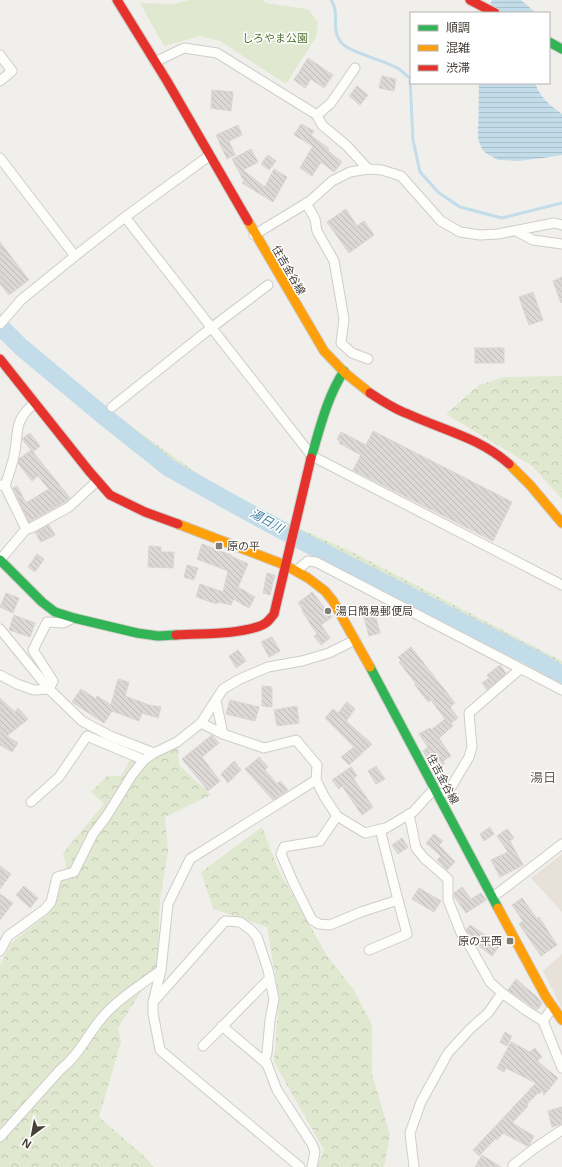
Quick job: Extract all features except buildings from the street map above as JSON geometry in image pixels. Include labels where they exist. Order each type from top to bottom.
[{"type":"main road","name":"住吉金谷線","points":[[117,0],[155,62],[254,235],[324,351],[366,390],[396,409],[468,437],[493,452],[515,470],[562,523]]},
{"type":"main road","points":[[474,2],[493,12]]},
{"type":"main road","points":[[550,43],[562,49]]},
{"type":"main road","name":"住吉金谷線","points":[[0,359],[97,481],[110,495],[128,504],[285,565],[308,578],[325,591],[333,601],[355,640],[436,793],[553,1007],[562,1020]]},
{"type":"main road","points":[[0,560],[42,602],[55,612],[74,618],[137,633],[158,636],[237,631],[261,626],[269,621],[274,614],[294,525],[327,403],[336,382],[344,371]]},
{"type":"street","points":[[155,62],[184,48],[217,52],[317,115],[322,125],[347,146],[368,169]]},
{"type":"street","points":[[0,55],[12,71],[0,81]]},
{"type":"street","points":[[317,115],[330,103],[356,68]]},
{"type":"street","points":[[3,321],[21,300],[75,256],[125,217],[209,156]]},
{"type":"street","points":[[0,158],[75,256]]},
{"type":"street","points":[[254,235],[306,203],[332,181],[350,172],[368,169],[382,170],[401,176],[441,221],[460,232],[480,235],[498,234],[554,223],[562,225]]},
{"type":"street","points":[[306,203],[314,219],[317,231],[334,261],[344,319],[340,343],[352,353],[368,359]]},
{"type":"street","points":[[125,217],[312,456],[562,585]]},
{"type":"street","points":[[516,231],[533,240],[562,244]]},
{"type":"street","points":[[112,407],[211,328],[268,285]]},
{"type":"street","points":[[26,529],[3,485],[14,456],[18,424],[26,410],[35,402]]},
{"type":"street","points":[[0,560],[26,529],[31,528],[69,507],[97,481]]},
{"type":"street","points":[[296,571],[308,561],[316,562],[562,690]]},
{"type":"street","points":[[50,689],[53,681],[33,650],[47,622],[63,623],[74,618]]},
{"type":"street","points":[[0,629],[50,689],[82,721],[110,736],[154,754]]},
{"type":"street","points":[[0,951],[8,936],[44,910],[51,902],[57,877],[74,872],[93,834],[106,817],[132,775],[144,760],[177,742],[201,722],[223,689],[240,679],[268,667],[302,661],[330,653],[355,640]]},
{"type":"street","points":[[201,722],[223,734],[264,748],[296,740],[317,765],[316,780],[337,816],[365,833],[386,828],[413,812],[436,793],[450,789],[469,757],[472,746],[469,713],[520,669]]},
{"type":"street","points":[[0,675],[17,684],[34,690],[50,689]]},
{"type":"street","points":[[216,701],[223,734]]},
{"type":"street","points":[[31,802],[59,777],[87,736],[144,760]]},
{"type":"street","points":[[300,1167],[160,1050],[153,1013],[153,1002],[161,970],[168,904],[190,859],[316,780]]},
{"type":"street","points":[[409,814],[416,848],[424,858],[448,879],[448,900],[461,933],[472,948],[490,982],[502,993],[543,1021],[562,1068]]},
{"type":"street","points":[[337,816],[320,841],[284,847],[281,854],[312,920],[319,924],[330,925],[361,912],[398,900]]},
{"type":"street","points":[[369,950],[407,934],[380,829]]},
{"type":"street","points":[[493,897],[562,844]]},
{"type":"street","points":[[153,1002],[225,921],[240,922],[251,930],[257,937],[270,978],[274,999],[265,1059],[277,1090],[312,1144],[315,1152],[312,1167]]},
{"type":"street","points":[[0,1137],[60,1070],[71,1061],[101,1018],[161,970]]},
{"type":"street","points":[[203,1046],[270,978]]},
{"type":"street","points":[[414,1167],[410,1133],[421,1102],[448,1053],[470,1029],[488,1013],[502,993]]},
{"type":"street","points":[[543,1021],[553,1007]]},
{"type":"street","points":[[222,1026],[267,1064]]},
{"type":"street","points":[[513,1165],[562,1130]]},
{"type":"shaded area","points":[[562,854],[562,912],[531,878]]},
{"type":"shaded area","points":[[562,954],[562,1009],[543,971]]},
{"type":"green space","name":"しろやま公園","points":[[189,0],[262,0],[266,3],[308,9],[318,22],[316,37],[286,84],[220,41],[200,36],[164,46],[140,3],[174,4]]},
{"type":"green space","points":[[0,313],[12,327],[58,369],[135,429],[204,478],[287,523],[352,552],[562,661],[562,687],[468,639],[389,594],[312,554],[271,529],[230,510],[168,476],[109,430],[0,339]]},
{"type":"green space","points":[[562,376],[562,499],[532,466],[446,414],[479,385],[505,377]]},
{"type":"green space","points":[[178,746],[179,765],[211,795],[165,817],[168,851],[160,900],[157,966],[118,1028],[121,1042],[99,1117],[144,1156],[153,1167],[0,1167],[0,965],[11,943],[50,912],[67,869],[63,853],[104,804],[91,792],[107,776],[121,776],[130,760]]},
{"type":"green space","points":[[262,827],[279,871],[327,956],[354,990],[372,1025],[372,1074],[390,1135],[384,1167],[317,1167],[324,1150],[274,1062],[279,996],[267,927],[213,909],[201,872]]},
{"type":"water","points":[[492,0],[521,0],[535,12],[487,12]]},
{"type":"water","points":[[479,84],[535,84],[537,89],[549,104],[562,114],[562,155],[518,161],[498,160],[487,154],[482,149],[478,139]]},
{"type":"waterway","points":[[331,0],[335,10],[337,36],[344,45],[357,52],[389,64],[410,78]]},
{"type":"waterway","points":[[410,84],[413,140],[420,172],[439,193],[460,207],[502,218],[562,203]]},
{"type":"waterway","name":"湯日川","points":[[0,326],[21,347],[169,468],[340,561],[541,662],[562,675]]},
{"type":"traffic: fast","points":[[550,43],[562,49]]},
{"type":"traffic: fast","points":[[311,458],[328,402],[344,371]]},
{"type":"traffic: fast","points":[[0,560],[42,602],[55,612],[137,633],[158,636],[176,635]]},
{"type":"traffic: fast","points":[[370,667],[498,908]]},
{"type":"traffic: slow","points":[[248,221],[324,351],[345,373],[370,393]]},
{"type":"traffic: slow","points":[[509,464],[530,485],[562,523]]},
{"type":"traffic: slow","points":[[178,524],[285,565],[308,578],[325,591],[333,601],[370,667]]},
{"type":"traffic: slow","points":[[498,908],[546,997],[562,1020]]},
{"type":"traffic: jam","points":[[117,0],[167,81],[248,221]]},
{"type":"traffic: jam","points":[[470,0],[493,12]]},
{"type":"traffic: jam","points":[[0,359],[89,471],[110,495],[145,512],[178,524]]},
{"type":"traffic: jam","points":[[370,393],[398,410],[461,435],[486,447],[509,464]]},
{"type":"traffic: jam","points":[[176,635],[229,632],[250,629],[265,624],[274,614],[311,458]]},
{"type":"place","name":"原の平","points":[[219,546]]},
{"type":"place","name":"湯日簡易郵便局","points":[[328,611]]},
{"type":"place","name":"原の平西","points":[[510,941]]},
{"type":"district","name":"湯日","points":[[543,777]]}]
